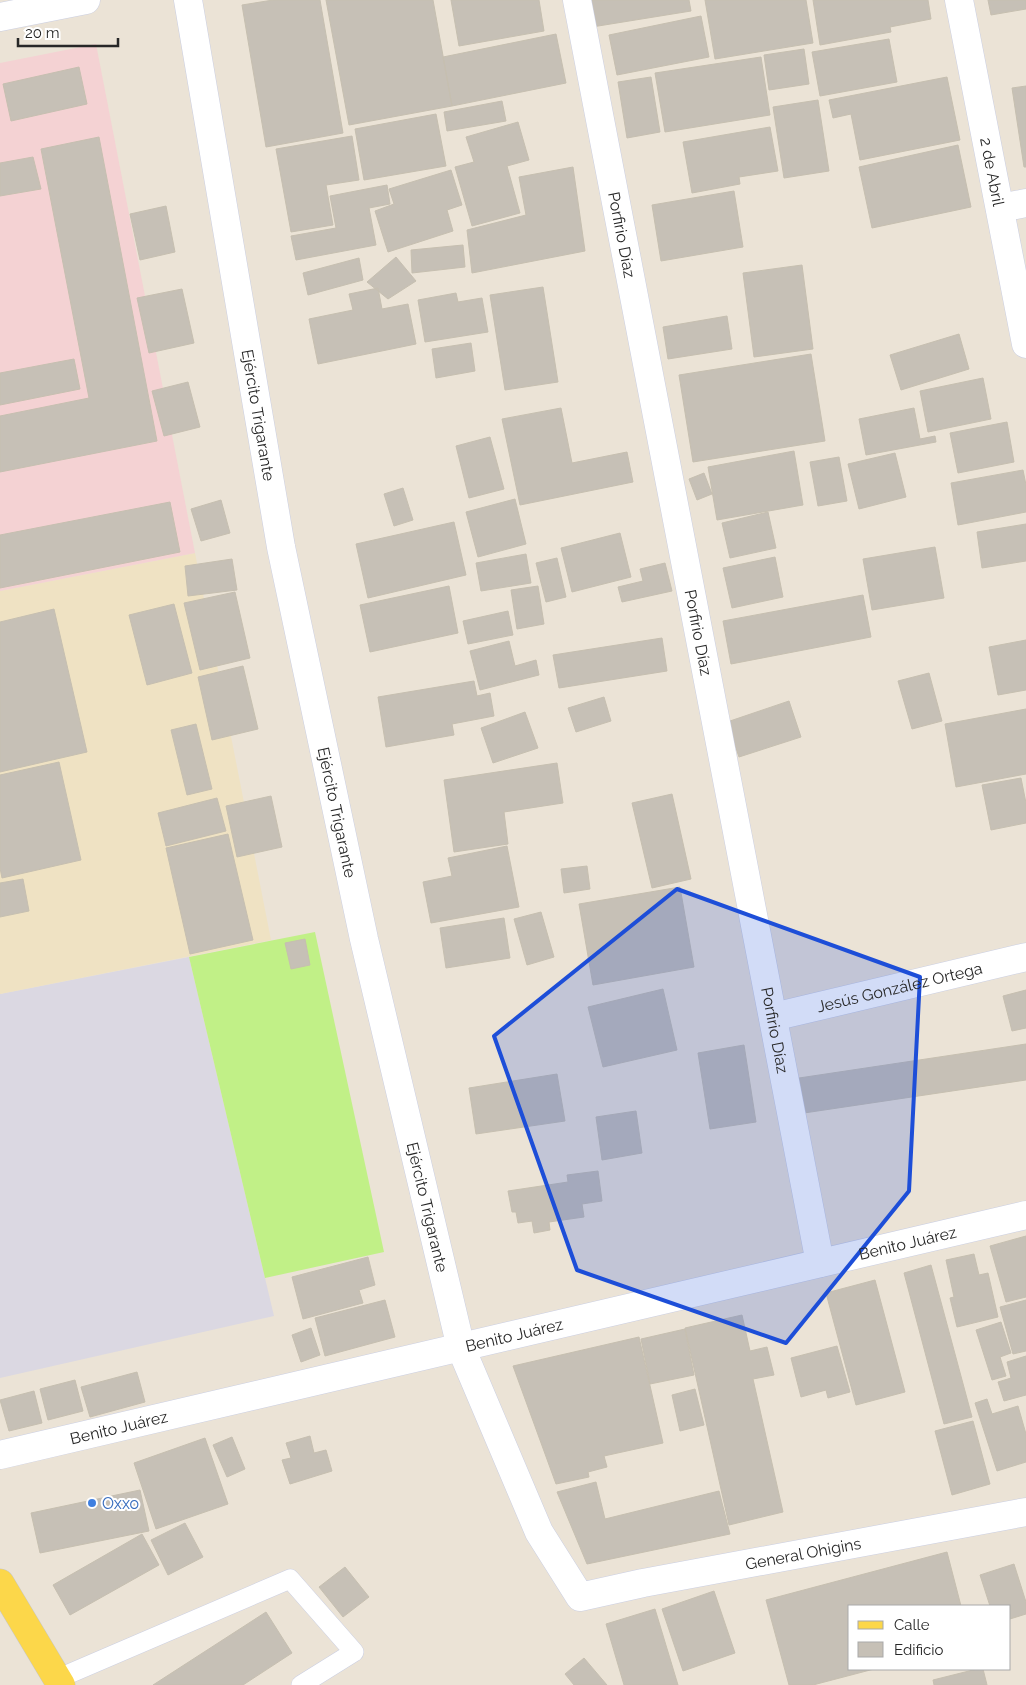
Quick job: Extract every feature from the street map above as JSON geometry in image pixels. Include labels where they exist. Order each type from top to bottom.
[{"type":"main road","points":[[0,1583],[59,1682]]},
{"type":"street","points":[[0,17],[86,0]]},
{"type":"street","name":"Ejército Trigarante","points":[[188,0],[281,547],[364,939],[461,1348],[539,1532],[580,1596]]},
{"type":"street","name":"Porfirio Díaz","points":[[577,0],[820,1263]]},
{"type":"street","name":"2 de Abril","points":[[959,0],[1026,344]]},
{"type":"street","points":[[1000,208],[1026,203]]},
{"type":"street","name":"Jesús González Ortega","points":[[773,1017],[1026,957]]},
{"type":"street","name":"Benito Juárez","points":[[0,1455],[1026,1215]]},
{"type":"street","name":"General Ohigins","points":[[580,1596],[1026,1512]]},
{"type":"lane","points":[[59,1682],[290,1579],[354,1652],[301,1685]]},
{"type":"highlighted area","points":[[677,889],[920,977],[909,1191],[786,1343],[577,1270],[494,1036]]},
{"type":"shaded area","points":[[96,44],[195,553],[0,591],[0,63]]},
{"type":"shaded area","points":[[195,553],[271,940],[0,994],[0,591]]},
{"type":"shaded area","points":[[189,957],[274,1316],[0,1378],[0,994]]},
{"type":"green space","points":[[315,932],[384,1252],[265,1278],[189,957]]},
{"type":"building","points":[[273,0],[320,0],[343,133],[266,147],[242,5]]},
{"type":"building","points":[[326,0],[433,0],[452,106],[349,125]]},
{"type":"building","points":[[451,0],[539,0],[544,31],[459,46]]},
{"type":"building","points":[[587,0],[689,0],[691,11],[592,27]]},
{"type":"building","points":[[705,0],[806,0],[813,43],[715,59]]},
{"type":"building","points":[[813,0],[928,0],[931,19],[890,27],[891,32],[820,45]]},
{"type":"building","points":[[988,0],[1026,0],[1026,9],[991,15]]},
{"type":"building","points":[[701,16],[709,57],[617,75],[609,35]]},
{"type":"building","points":[[556,34],[566,83],[452,106],[443,57]]},
{"type":"building","points":[[889,39],[897,82],[820,96],[812,52]]},
{"type":"building","points":[[804,49],[809,84],[769,90],[764,55]]},
{"type":"building","points":[[761,57],[770,115],[665,132],[655,73]]},
{"type":"building","points":[[79,67],[87,104],[11,121],[3,84]]},
{"type":"building","points":[[651,77],[660,132],[627,138],[618,82]]},
{"type":"building","points":[[947,77],[960,140],[860,160],[851,114],[833,118],[829,100]]},
{"type":"building","points":[[1026,86],[1026,167],[1024,167],[1012,88]]},
{"type":"building","points":[[818,100],[829,171],[784,178],[773,107]]},
{"type":"building","points":[[502,101],[506,121],[447,131],[444,112]]},
{"type":"building","points":[[436,114],[446,166],[364,180],[355,129]]},
{"type":"building","points":[[518,122],[529,160],[507,166],[520,213],[472,226],[455,167],[474,162],[466,137]]},
{"type":"building","points":[[770,127],[778,171],[739,177],[740,184],[692,193],[683,142]]},
{"type":"building","points":[[352,136],[359,180],[326,185],[333,225],[291,232],[276,149]]},
{"type":"building","points":[[99,137],[157,441],[0,472],[0,416],[89,398],[41,149]]},
{"type":"building","points":[[958,145],[971,207],[872,228],[859,167]]},
{"type":"building","points":[[33,157],[41,189],[0,196],[0,163]]},
{"type":"building","points":[[573,167],[585,251],[472,273],[467,230],[526,215],[519,177]]},
{"type":"building","points":[[451,170],[462,205],[447,210],[453,231],[388,252],[375,211],[394,204],[389,189]]},
{"type":"building","points":[[387,185],[390,204],[369,208],[376,245],[296,260],[291,236],[336,228],[330,196]]},
{"type":"building","points":[[734,191],[743,247],[661,261],[652,205]]},
{"type":"building","points":[[166,206],[175,252],[140,260],[130,214]]},
{"type":"building","points":[[463,245],[465,267],[412,273],[411,250]]},
{"type":"building","points":[[396,257],[416,281],[388,299],[367,282]]},
{"type":"building","points":[[359,258],[363,280],[308,295],[303,273]]},
{"type":"building","points":[[802,265],[813,349],[754,357],[743,273]]},
{"type":"building","points":[[543,287],[558,382],[505,390],[490,295]]},
{"type":"building","points":[[378,288],[382,309],[408,304],[416,344],[318,364],[309,319],[353,310],[349,294]]},
{"type":"building","points":[[182,289],[194,343],[149,353],[137,298]]},
{"type":"building","points":[[456,293],[458,302],[482,298],[488,332],[425,342],[418,300]]},
{"type":"building","points":[[727,316],[732,349],[668,359],[663,327]]},
{"type":"building","points":[[959,334],[969,369],[901,390],[890,355]]},
{"type":"building","points":[[471,343],[475,371],[436,378],[432,349]]},
{"type":"building","points":[[811,354],[825,441],[693,462],[679,375]]},
{"type":"building","points":[[74,359],[80,389],[0,405],[0,373]]},
{"type":"building","points":[[983,378],[991,419],[928,432],[920,391]]},
{"type":"building","points":[[188,382],[200,427],[164,436],[152,391]]},
{"type":"building","points":[[561,408],[572,463],[627,452],[633,482],[520,505],[502,419]]},
{"type":"building","points":[[914,408],[920,439],[935,436],[936,442],[866,455],[859,419]]},
{"type":"building","points":[[1007,422],[1014,462],[958,473],[950,433]]},
{"type":"building","points":[[490,437],[504,489],[469,498],[456,446]]},
{"type":"building","points":[[794,451],[803,505],[717,520],[708,467]]},
{"type":"building","points":[[895,453],[906,497],[859,509],[848,464]]},
{"type":"building","points":[[839,457],[847,501],[818,506],[810,462]]},
{"type":"building","points":[[1023,470],[1026,485],[1026,512],[958,525],[951,483]]},
{"type":"building","points":[[704,473],[712,494],[697,500],[689,479]]},
{"type":"building","points":[[403,488],[413,520],[394,526],[384,494]]},
{"type":"building","points":[[515,499],[526,544],[478,557],[466,512]]},
{"type":"building","points":[[221,500],[230,533],[201,541],[191,509]]},
{"type":"building","points":[[170,502],[180,552],[0,588],[0,535]]},
{"type":"building","points":[[768,512],[776,548],[730,558],[722,523]]},
{"type":"building","points":[[454,522],[466,575],[368,598],[356,544]]},
{"type":"building","points":[[1026,524],[1026,561],[982,568],[977,532]]},
{"type":"building","points":[[620,533],[631,577],[572,592],[561,548]]},
{"type":"building","points":[[935,547],[944,598],[872,610],[863,559]]},
{"type":"building","points":[[526,554],[531,583],[481,591],[476,563]]},
{"type":"building","points":[[775,557],[783,597],[732,608],[723,568]]},
{"type":"building","points":[[557,558],[566,597],[546,602],[536,563]]},
{"type":"building","points":[[232,559],[237,590],[188,596],[185,566]]},
{"type":"building","points":[[665,563],[672,591],[622,602],[618,587],[643,581],[640,569]]},
{"type":"building","points":[[449,586],[458,633],[370,652],[360,605]]},
{"type":"building","points":[[538,586],[544,624],[517,629],[511,590]]},
{"type":"building","points":[[235,592],[250,658],[200,670],[184,603]]},
{"type":"building","points":[[863,595],[871,637],[731,664],[723,621]]},
{"type":"building","points":[[174,604],[192,673],[147,685],[129,615]]},
{"type":"building","points":[[54,609],[87,752],[0,772],[0,622]]},
{"type":"building","points":[[508,611],[513,635],[468,644],[463,621]]},
{"type":"building","points":[[662,638],[667,671],[559,688],[553,655]]},
{"type":"building","points":[[1026,640],[1026,690],[998,695],[989,647]]},
{"type":"building","points":[[509,641],[515,666],[536,660],[539,675],[480,690],[470,651]]},
{"type":"building","points":[[243,666],[258,729],[212,740],[198,677]]},
{"type":"building","points":[[929,673],[942,721],[912,729],[898,681]]},
{"type":"building","points":[[474,681],[477,696],[490,693],[494,716],[452,724],[454,735],[386,747],[378,697]]},
{"type":"building","points":[[604,697],[611,721],[576,732],[568,708]]},
{"type":"building","points":[[789,701],[801,737],[739,757],[727,722]]},
{"type":"building","points":[[1026,709],[1026,774],[956,787],[945,724]]},
{"type":"building","points":[[525,712],[538,748],[493,763],[481,728]]},
{"type":"building","points":[[196,724],[212,789],[187,795],[171,730]]},
{"type":"building","points":[[59,762],[81,860],[2,878],[0,868],[0,775]]},
{"type":"building","points":[[557,763],[563,803],[504,812],[508,844],[454,852],[444,780]]},
{"type":"building","points":[[1021,778],[1026,803],[1026,823],[991,830],[982,785]]},
{"type":"building","points":[[672,794],[691,879],[652,888],[632,803]]},
{"type":"building","points":[[271,796],[282,847],[237,857],[226,806]]},
{"type":"building","points":[[217,798],[226,831],[166,846],[158,813]]},
{"type":"building","points":[[228,834],[253,940],[190,954],[166,848]]},
{"type":"building","points":[[507,846],[519,907],[431,923],[423,882],[452,876],[448,858]]},
{"type":"building","points":[[587,866],[590,889],[564,893],[561,869]]},
{"type":"building","points":[[23,879],[29,911],[0,917],[0,883]]},
{"type":"building","points":[[680,887],[694,967],[593,985],[579,904]]},
{"type":"building","points":[[541,912],[554,957],[527,965],[514,919]]},
{"type":"building","points":[[504,918],[510,958],[446,968],[440,928]]},
{"type":"building","points":[[305,939],[310,965],[291,969],[285,943]]},
{"type":"building","points":[[663,989],[677,1050],[603,1067],[588,1007]]},
{"type":"building","points":[[1026,990],[1026,1028],[1012,1031],[1003,996]]},
{"type":"building","points":[[1026,1044],[1026,1080],[804,1113],[799,1078]]},
{"type":"building","points":[[744,1045],[756,1122],[710,1129],[698,1053]]},
{"type":"building","points":[[557,1074],[565,1121],[476,1134],[469,1088]]},
{"type":"building","points":[[636,1111],[642,1153],[602,1160],[596,1117]]},
{"type":"building","points":[[598,1171],[602,1201],[582,1204],[584,1217],[549,1222],[550,1230],[534,1233],[532,1221],[518,1223],[516,1212],[512,1212],[508,1191],[568,1182],[567,1175]]},
{"type":"building","points":[[1026,1236],[1026,1297],[1006,1302],[990,1246]]},
{"type":"building","points":[[974,1254],[979,1275],[988,1273],[998,1317],[957,1327],[950,1298],[954,1297],[946,1260]]},
{"type":"building","points":[[368,1257],[375,1285],[359,1290],[363,1303],[303,1319],[292,1277]]},
{"type":"building","points":[[931,1265],[972,1417],[944,1424],[904,1273]]},
{"type":"building","points":[[875,1280],[905,1392],[856,1405],[826,1293]]},
{"type":"building","points":[[385,1300],[395,1337],[325,1356],[315,1318]]},
{"type":"building","points":[[1026,1300],[1026,1351],[1013,1354],[1000,1307]]},
{"type":"building","points":[[742,1315],[750,1351],[767,1347],[774,1375],[753,1379],[783,1512],[729,1525],[685,1328]]},
{"type":"building","points":[[1001,1322],[1011,1353],[1000,1357],[1006,1376],[992,1380],[976,1330]]},
{"type":"building","points":[[311,1328],[320,1355],[301,1362],[292,1335]]},
{"type":"building","points":[[685,1329],[694,1375],[650,1384],[641,1339]]},
{"type":"building","points":[[639,1337],[663,1443],[604,1456],[607,1467],[588,1472],[589,1477],[556,1484],[513,1366]]},
{"type":"building","points":[[837,1346],[850,1392],[828,1398],[826,1390],[801,1397],[791,1358]]},
{"type":"building","points":[[1026,1356],[1026,1395],[1004,1401],[998,1382],[1011,1378],[1007,1362]]},
{"type":"building","points":[[137,1372],[145,1402],[90,1417],[81,1387]]},
{"type":"building","points":[[75,1380],[83,1411],[48,1420],[40,1389]]},
{"type":"building","points":[[695,1389],[704,1425],[680,1431],[672,1395]]},
{"type":"building","points":[[34,1391],[42,1423],[9,1431],[0,1400]]},
{"type":"building","points":[[987,1399],[992,1414],[1018,1406],[1026,1434],[1026,1462],[997,1471],[975,1403]]},
{"type":"building","points":[[973,1421],[990,1484],[952,1495],[935,1431]]},
{"type":"building","points":[[310,1436],[314,1453],[326,1450],[332,1471],[290,1484],[282,1460],[291,1458],[286,1443]]},
{"type":"building","points":[[232,1437],[245,1469],[227,1477],[213,1445]]},
{"type":"building","points":[[205,1438],[228,1504],[156,1529],[134,1463]]},
{"type":"building","points":[[596,1482],[605,1519],[719,1491],[730,1534],[587,1564],[557,1492]]},
{"type":"building","points":[[140,1490],[149,1531],[40,1553],[31,1513]]},
{"type":"building","points":[[185,1523],[203,1557],[168,1575],[151,1540]]},
{"type":"building","points":[[142,1534],[159,1565],[70,1615],[53,1585]]},
{"type":"building","points":[[947,1552],[961,1605],[848,1605],[848,1670],[870,1670],[813,1685],[789,1685],[766,1600]]},
{"type":"building","points":[[1014,1564],[1026,1602],[1026,1614],[1011,1619],[1011,1605],[990,1605],[980,1575]]},
{"type":"building","points":[[345,1567],[369,1597],[343,1617],[319,1587]]},
{"type":"building","points":[[714,1591],[735,1653],[683,1671],[662,1609]]},
{"type":"building","points":[[655,1609],[678,1685],[624,1685],[606,1624]]},
{"type":"building","points":[[266,1612],[292,1653],[243,1685],[153,1685]]},
{"type":"building","points":[[584,1658],[607,1685],[574,1685],[565,1674]]},
{"type":"building","points":[[973,1670],[983,1670],[987,1685],[934,1685],[933,1680]]},
{"type":"place","name":"Oxxo","points":[[92,1503]]}]
